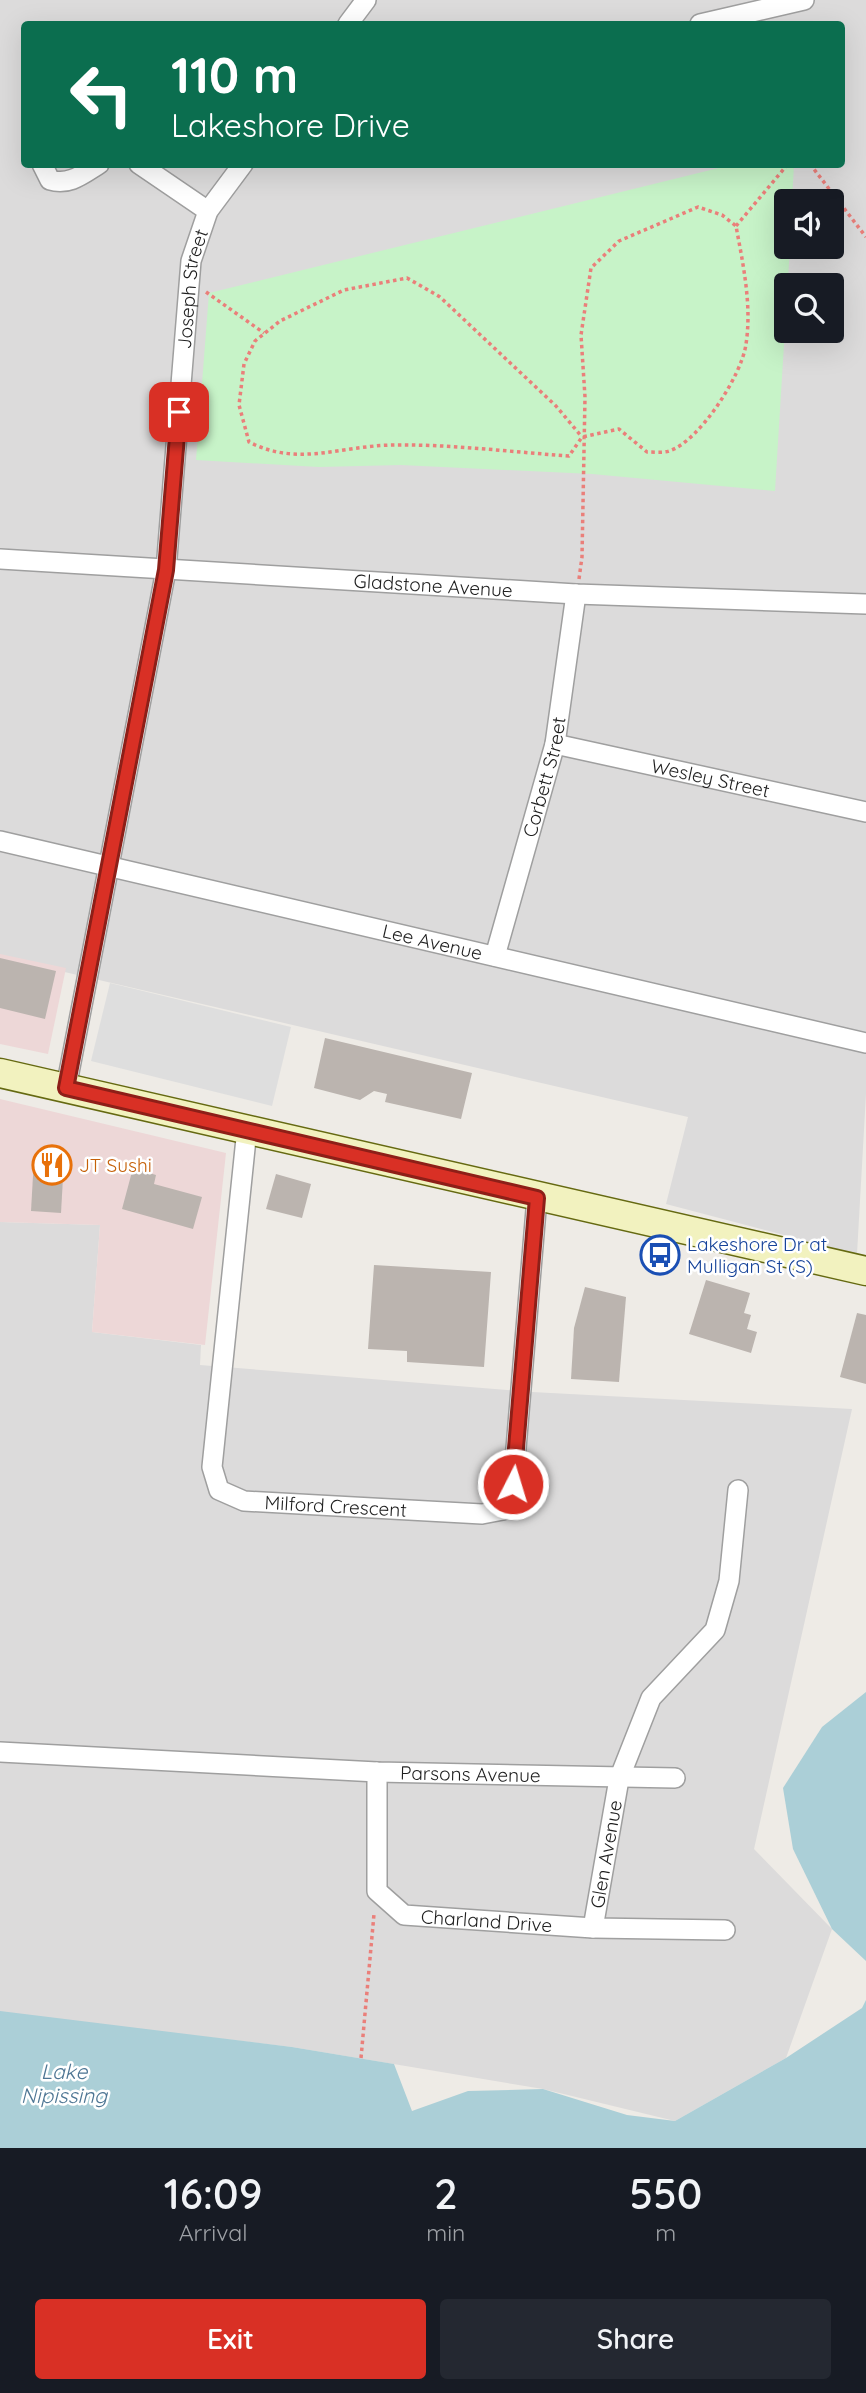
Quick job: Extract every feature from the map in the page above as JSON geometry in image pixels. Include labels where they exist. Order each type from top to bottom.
[{"type":"main road","points":[[0,1073],[537,1198],[866,1271]]},
{"type":"street","points":[[356,21],[366,0]]},
{"type":"street","points":[[709,21],[749,7],[804,0]]},
{"type":"street","points":[[44,168],[50,180],[59,183],[70,181],[92,168]]},
{"type":"street","points":[[145,168],[208,211]]},
{"type":"street","name":"Joseph Street","points":[[66,1088],[166,570],[190,280],[196,239],[208,211],[240,168]]},
{"type":"street","name":"Gladstone Avenue","points":[[0,559],[576,594],[866,604]]},
{"type":"street","name":"Corbett Street","points":[[495,956],[555,744],[576,594]]},
{"type":"street","name":"Wesley Street","points":[[555,744],[866,812]]},
{"type":"street","name":"Lee Avenue","points":[[0,841],[866,1043]]},
{"type":"street","name":"Milford Crescent","points":[[247,1129],[212,1467],[219,1490],[244,1501],[482,1514],[503,1510],[513,1484],[537,1198]]},
{"type":"street","points":[[619,1779],[651,1698],[715,1630],[729,1581],[737,1490]]},
{"type":"street","name":"Parsons Avenue","points":[[0,1752],[377,1772],[675,1779]]},
{"type":"street","points":[[377,1772],[377,1891]]},
{"type":"street","name":"Glen Avenue","points":[[593,1928],[619,1779]]},
{"type":"street","name":"Charland Drive","points":[[377,1891],[404,1915],[593,1928],[725,1930]]},
{"type":"path","points":[[736,226],[785,168]]},
{"type":"path","points":[[813,168],[866,237]]},
{"type":"path","points":[[576,594],[582,557],[582,437],[586,397],[581,335],[591,268],[619,241],[698,207],[722,215],[736,226],[747,284],[746,345],[736,376],[709,419],[670,451],[647,452],[619,429],[582,437],[569,456],[393,444],[302,456],[267,451],[249,442],[239,405],[244,364],[255,341],[280,321],[344,290],[407,278],[440,298],[556,406],[582,437]]},
{"type":"path","points":[[190,280],[264,334]]},
{"type":"path","points":[[360,2058],[377,1891]]},
{"type":"shaded area","points":[[0,0],[866,0],[866,1094],[857,1254],[666,1204],[688,1117],[0,957]]},
{"type":"shaded area","points":[[0,954],[66,968],[48,1054],[0,1044]]},
{"type":"shaded area","points":[[110,983],[291,1027],[272,1106],[91,1061]]},
{"type":"shaded area","points":[[0,1099],[226,1153],[205,1345],[92,1332],[100,1225],[0,1222]]},
{"type":"shaded area","points":[[0,1222],[100,1225],[92,1332],[201,1345],[200,1365],[532,1392],[852,1409],[754,1849],[832,1929],[786,2058],[675,2121],[543,2089],[292,2047],[0,2013]]},
{"type":"green space","points":[[719,168],[794,168],[793,189],[774,189],[774,259],[789,259],[788,273],[774,273],[774,343],[784,343],[775,491],[592,474],[401,465],[319,467],[196,460],[209,293]]},
{"type":"water","points":[[866,1692],[866,1961],[832,1929],[793,1849],[783,1788],[822,1727]]},
{"type":"water","name":"Lake Nipissing","points":[[866,2000],[866,2148],[0,2148],[0,2011],[292,2047],[394,2064],[412,2111],[468,2091],[543,2089],[627,2115],[675,2121],[786,2058],[862,2008]]},
{"type":"building","points":[[0,958],[56,971],[45,1019],[0,1008]]},
{"type":"building","points":[[325,1038],[472,1073],[461,1119],[385,1102],[387,1094],[374,1091],[360,1100],[314,1088]]},
{"type":"building","points":[[34,1158],[64,1160],[61,1213],[31,1211]]},
{"type":"building","points":[[133,1168],[156,1175],[154,1184],[202,1197],[193,1229],[122,1209]]},
{"type":"building","points":[[276,1174],[311,1184],[302,1218],[266,1209]]},
{"type":"building","points":[[374,1265],[491,1272],[484,1367],[407,1362],[407,1351],[368,1349]]},
{"type":"building","points":[[706,1280],[750,1293],[744,1313],[751,1315],[747,1329],[757,1332],[751,1353],[689,1334]]},
{"type":"building","points":[[585,1287],[626,1297],[619,1382],[571,1379],[574,1328]]},
{"type":"building","points":[[857,1313],[866,1315],[866,1384],[840,1377]]},
{"type":"place","name":"JT Sushi","points":[[52,1165]]},
{"type":"place","name":"Lakeshore Dr at Mulligan St (S)","points":[[660,1255]]},
{"type":"route","points":[[179,412],[166,570],[66,1088],[537,1198],[513,1484]]}]
